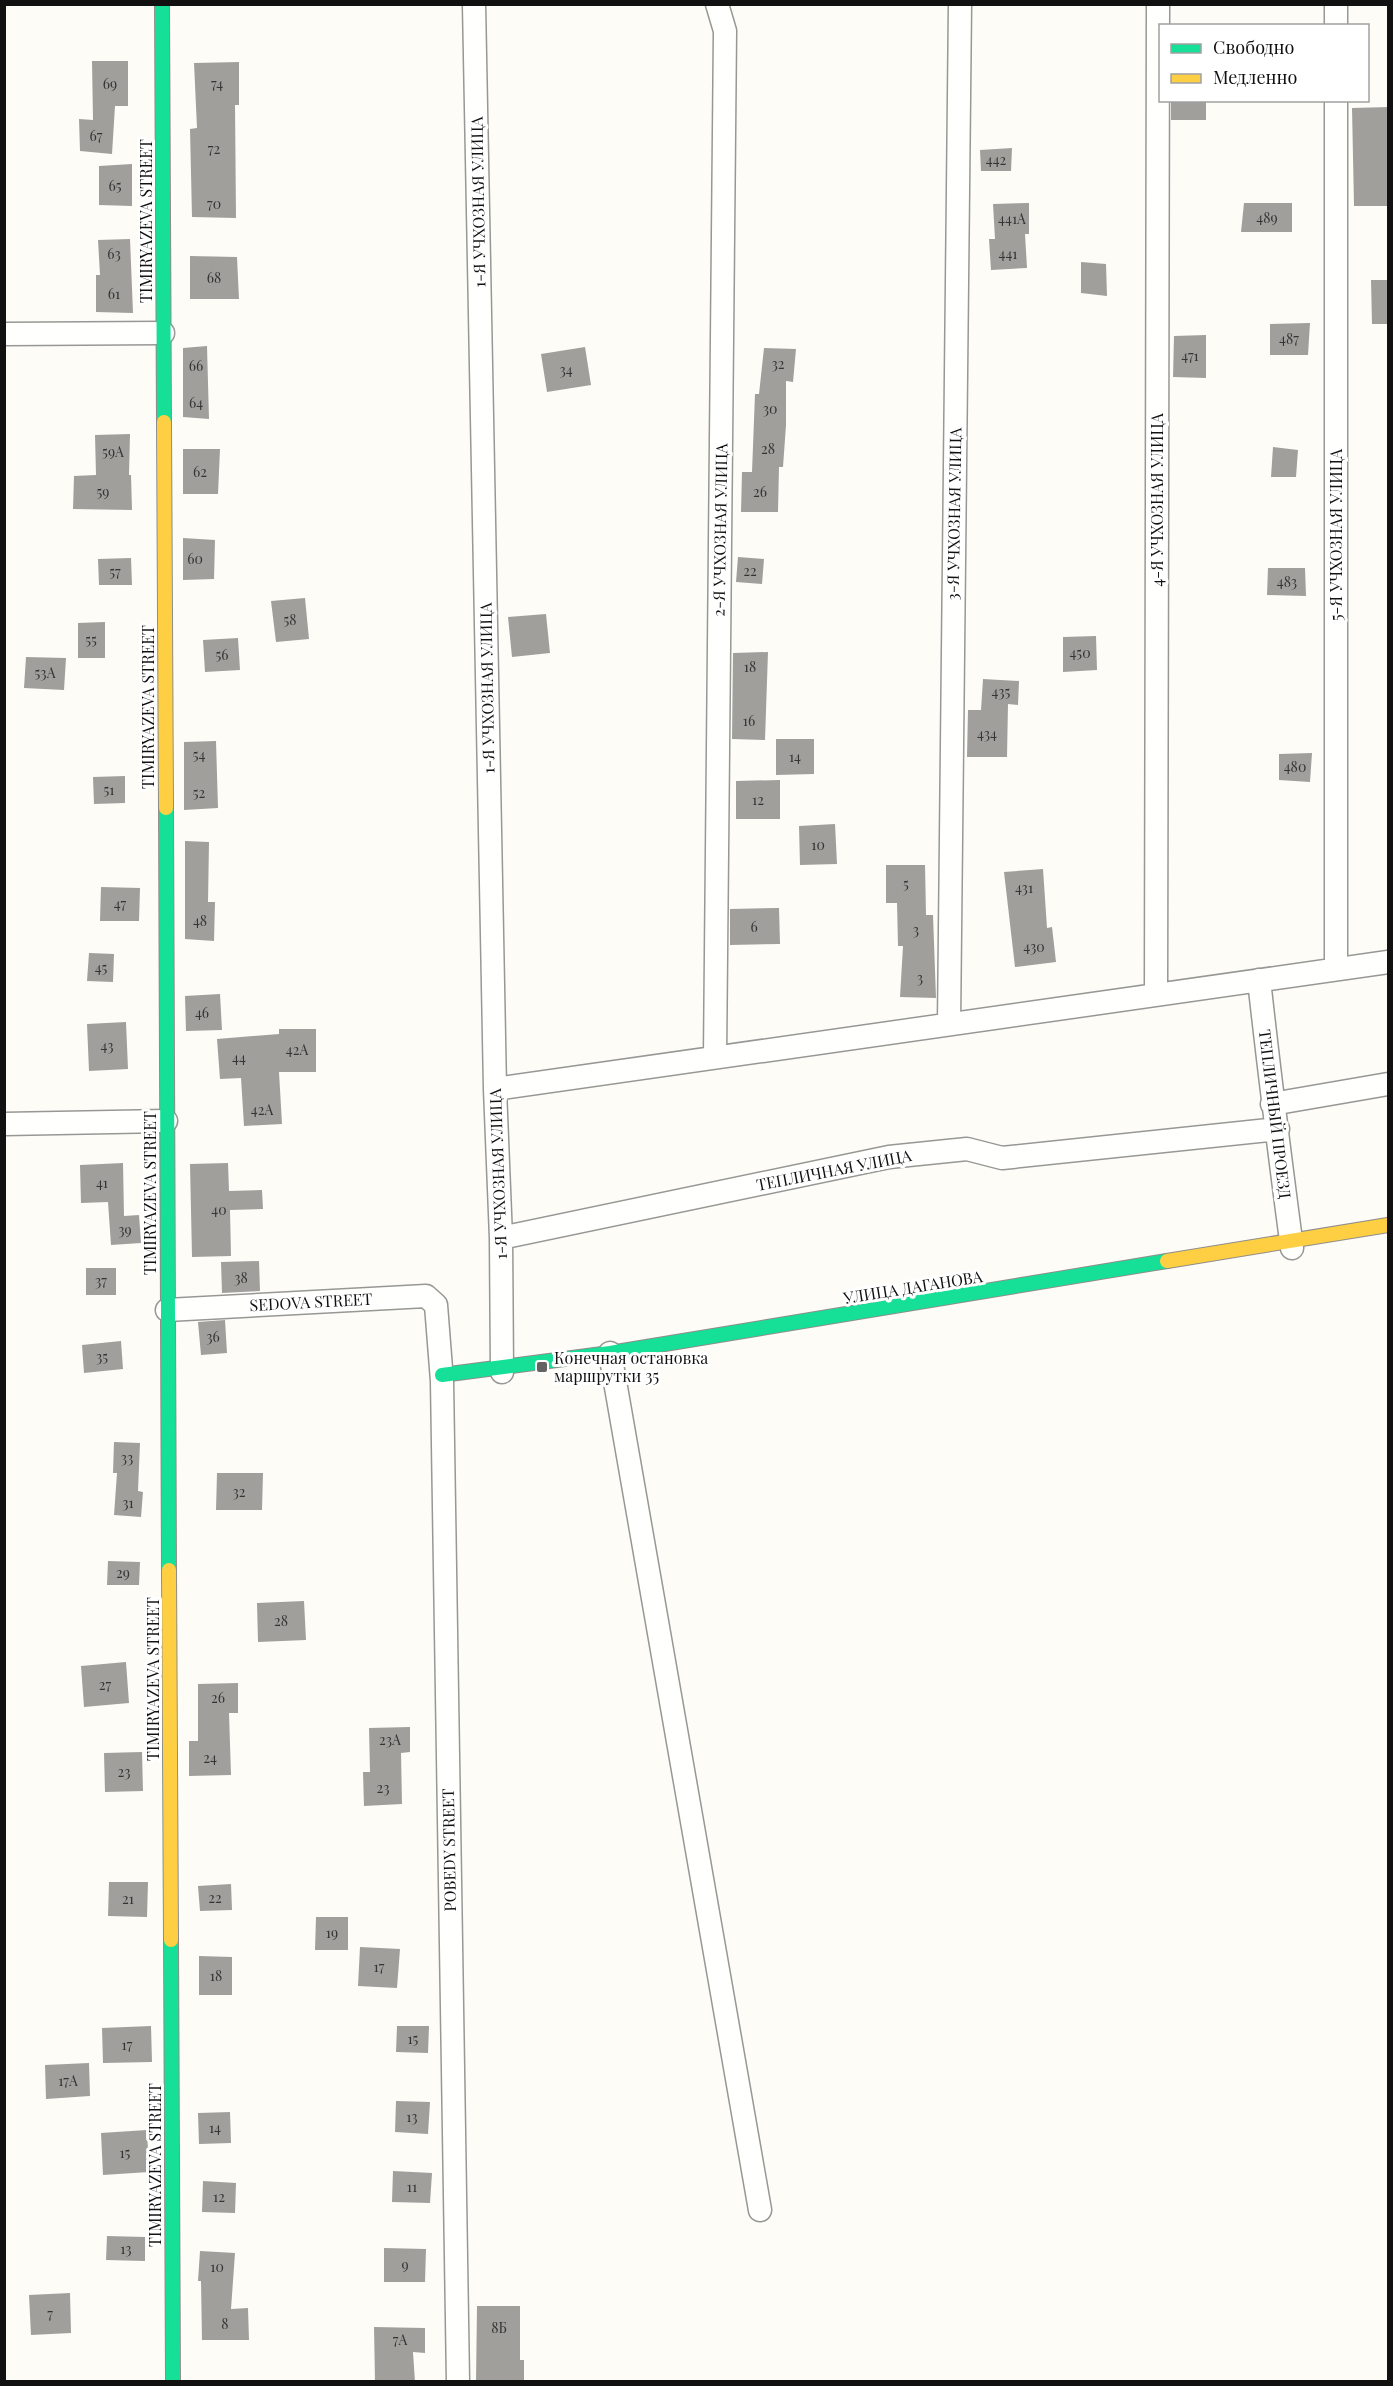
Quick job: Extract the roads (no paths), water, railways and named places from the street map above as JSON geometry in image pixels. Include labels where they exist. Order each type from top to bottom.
[{"type":"street","name":"TIMIRYAZEVA STREET","points":[[162,4],[173,2382]]},
{"type":"street","name":"1-Я УЧХОЗНАЯ УЛИЦА","points":[[474,4],[502,1370]]},
{"type":"street","name":"2-Я УЧХОЗНАЯ УЛИЦА","points":[[715,1057],[725,30],[717,4]]},
{"type":"street","name":"3-Я УЧХОЗНАЯ УЛИЦА","points":[[949,1024],[960,4]]},
{"type":"street","name":"4-Я УЧХОЗНАЯ УЛИЦА","points":[[1156,994],[1158,4]]},
{"type":"street","points":[[1335,4],[1335,24]]},
{"type":"street","name":"5-Я УЧХОЗНАЯ УЛИЦА","points":[[1336,102],[1336,969]]},
{"type":"street","points":[[4,334],[163,333]]},
{"type":"street","points":[[495,1089],[1389,962]]},
{"type":"street","name":"ТЕПЛИЧНЫЙ ПРОЕЗД","points":[[1259,980],[1272,1104],[1278,1129],[1292,1245]]},
{"type":"street","points":[[1272,1104],[1389,1084]]},
{"type":"street","points":[[4,1124],[166,1121]]},
{"type":"street","name":"ТЕПЛИЧНАЯ УЛИЦА","points":[[501,1238],[889,1157],[967,1149],[1002,1158],[1278,1129]]},
{"type":"street","name":"УЛИЦА ДАГАНОВА","points":[[1292,1245],[1389,1225]]},
{"type":"street","name":"УЛИЦА ДАГАНОВА","points":[[442,1378],[610,1356],[1389,1231]]},
{"type":"street","name":"SEDOVA STREET","points":[[167,1310],[426,1296],[436,1305],[438,1320]]},
{"type":"street","name":"POBEDY STREET","points":[[438,1320],[442,1378],[458,2382]]},
{"type":"street","points":[[610,1356],[760,2210]]},
{"type":"place","name":"Конечная остановка маршрутки 35","points":[[542,1367]]}]
